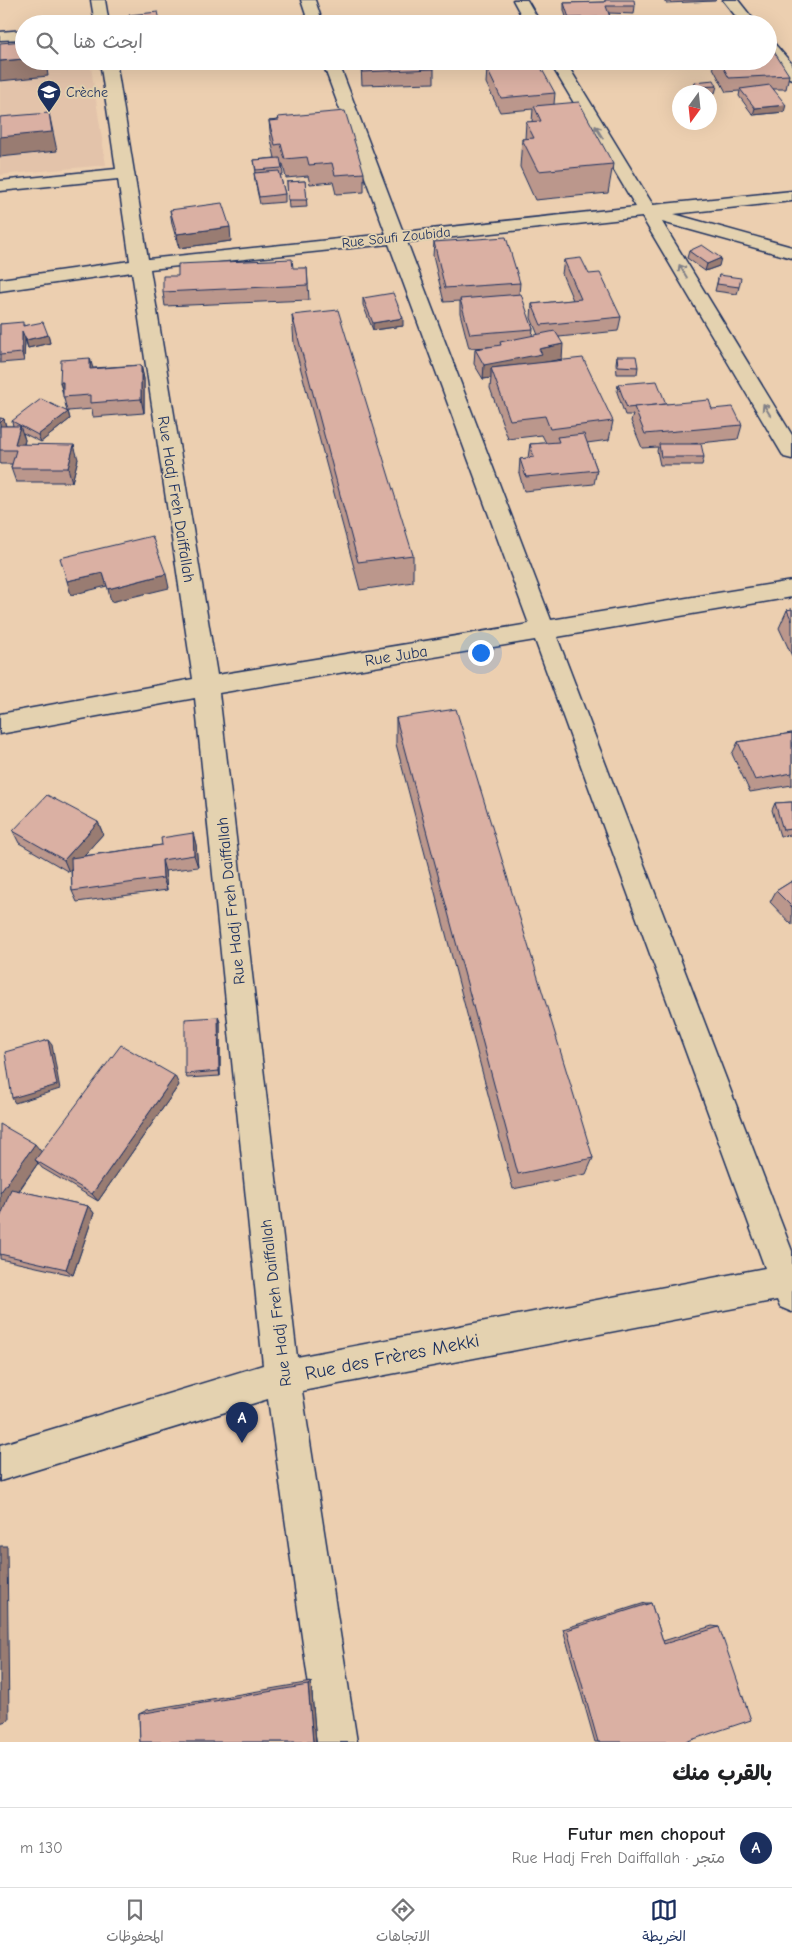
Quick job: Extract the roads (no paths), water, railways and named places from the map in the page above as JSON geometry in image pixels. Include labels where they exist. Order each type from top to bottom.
[{"type":"street","points":[[98,0],[100,15]]},
{"type":"street","points":[[308,0],[313,15]]},
{"type":"street","points":[[520,0],[529,15]]},
{"type":"street","points":[[730,0],[742,15]]},
{"type":"street","points":[[0,36],[15,35]]},
{"type":"street","points":[[777,56],[792,74]]},
{"type":"street","name":"Rue Hadj Freh Daiffallah","points":[[109,70],[206,686],[282,1377],[337,1742]]},
{"type":"street","points":[[333,70],[394,237],[790,1286]]},
{"type":"street","points":[[562,70],[792,452]]},
{"type":"street","points":[[0,186],[125,173]]},
{"type":"street","name":"Rue Soufi Zoubida","points":[[0,285],[140,265],[792,196]]},
{"type":"street","points":[[648,212],[792,253]]},
{"type":"street","name":"Rue Juba","points":[[0,724],[206,686],[792,589]]},
{"type":"street","name":"Rue des Frères Mekki","points":[[0,1463],[282,1377],[790,1286]]},
{"type":"place","name":"Crèche","points":[[49,113]]},
{"type":"place","name":"Futur men chopout","points":[[242,1443]]}]
